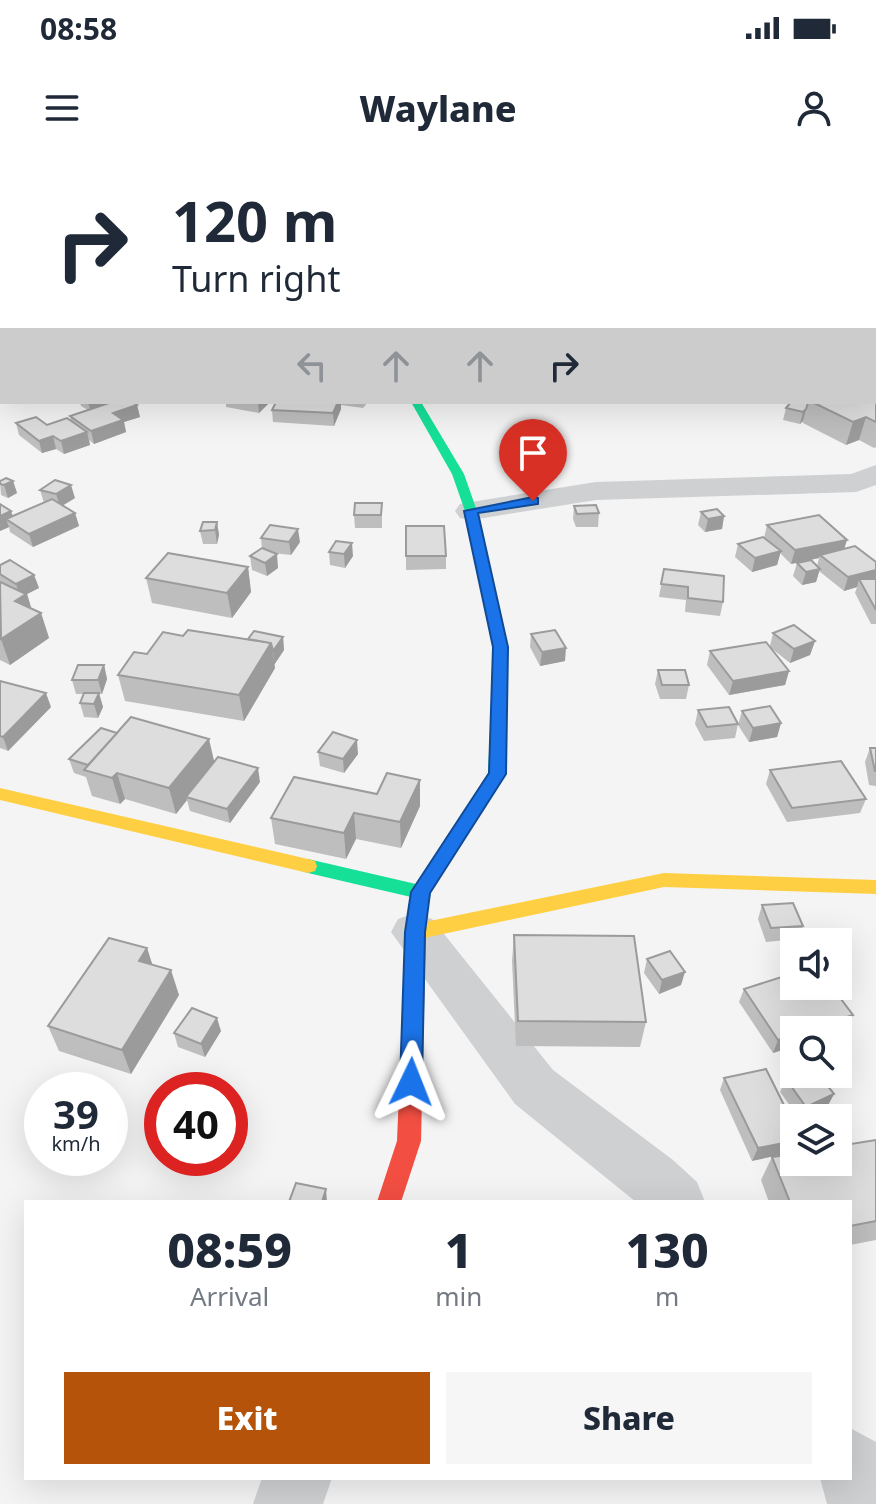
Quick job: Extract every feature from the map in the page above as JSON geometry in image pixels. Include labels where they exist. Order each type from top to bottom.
[{"type":"street","points":[[390,1200],[409,1141],[418,912],[497,774],[501,647],[471,511],[458,474],[417,404]]},
{"type":"street","points":[[471,511],[596,491],[856,483],[876,474]]},
{"type":"street","points":[[0,794],[418,912],[664,880],[876,887]]},
{"type":"street","points":[[418,912],[534,1087],[653,1179],[674,1200]]},
{"type":"street","points":[[852,1470],[862,1504]]},
{"type":"street","points":[[288,1504],[296,1480]]},
{"type":"building","points":[[106,404],[137,405],[113,413],[123,420],[91,431],[70,416]]},
{"type":"building","points":[[275,404],[337,404],[333,413],[272,410]]},
{"type":"building","points":[[789,404],[808,404],[803,412],[786,408]]},
{"type":"building","points":[[816,404],[876,404],[876,422],[866,417],[853,422]]},
{"type":"building","points":[[36,417],[47,425],[67,418],[87,432],[61,441],[53,436],[39,441],[16,423]]},
{"type":"building","points":[[6,478],[13,481],[0,484],[0,481]]},
{"type":"building","points":[[55,480],[71,485],[56,494],[40,490]]},
{"type":"building","points":[[52,499],[75,513],[29,534],[6,519]]},
{"type":"building","points":[[355,503],[382,503],[381,515],[354,515]]},
{"type":"building","points":[[0,504],[11,511],[0,516]]},
{"type":"building","points":[[596,505],[599,513],[577,514],[574,506]]},
{"type":"building","points":[[717,509],[724,516],[708,519],[701,512]]},
{"type":"building","points":[[819,515],[847,540],[795,550],[767,525]]},
{"type":"building","points":[[203,522],[217,522],[215,530],[200,531]]},
{"type":"building","points":[[270,525],[298,529],[289,542],[261,538]]},
{"type":"building","points":[[406,526],[444,526],[446,556],[406,556]]},
{"type":"building","points":[[763,537],[781,551],[755,558],[738,544]]},
{"type":"building","points":[[336,541],[352,543],[344,554],[329,552]]},
{"type":"building","points":[[855,546],[876,562],[876,570],[848,577],[820,555]]},
{"type":"building","points":[[262,548],[277,554],[265,563],[250,556]]},
{"type":"building","points":[[168,553],[248,567],[227,593],[146,578]]},
{"type":"building","points":[[10,560],[34,575],[16,584],[0,574],[0,565]]},
{"type":"building","points":[[811,560],[820,569],[806,572],[797,563]]},
{"type":"building","points":[[664,569],[724,576],[723,602],[688,598],[688,587],[661,584]]},
{"type":"building","points":[[859,579],[876,579],[876,610]]},
{"type":"building","points":[[0,582],[26,594],[15,601],[41,613],[1,639]]},
{"type":"building","points":[[794,625],[815,641],[794,649],[773,633]]},
{"type":"building","points":[[188,630],[271,643],[239,695],[118,675],[134,652],[147,654],[163,632],[183,636]]},
{"type":"building","points":[[555,630],[566,648],[542,652],[531,634]]},
{"type":"building","points":[[254,631],[283,637],[273,651],[271,643],[248,639]]},
{"type":"building","points":[[766,642],[789,671],[733,681],[710,651]]},
{"type":"building","points":[[78,665],[104,665],[98,680],[72,680]]},
{"type":"building","points":[[658,670],[685,670],[689,685],[662,685]]},
{"type":"building","points":[[0,681],[46,693],[3,737],[0,736]]},
{"type":"building","points":[[84,693],[99,693],[94,704],[80,703]]},
{"type":"building","points":[[770,706],[781,723],[753,728],[742,711]]},
{"type":"building","points":[[729,707],[738,724],[707,727],[698,710]]},
{"type":"building","points":[[131,717],[209,739],[169,788],[117,773],[112,778],[84,770]]},
{"type":"building","points":[[101,728],[117,733],[88,765],[69,759]]},
{"type":"building","points":[[333,732],[357,740],[343,759],[318,752]]},
{"type":"building","points":[[870,748],[876,748],[876,771],[875,771]]},
{"type":"building","points":[[218,757],[258,768],[227,809],[186,797]]},
{"type":"building","points":[[841,761],[866,799],[792,808],[770,770]]},
{"type":"building","points":[[387,773],[420,780],[400,822],[354,813],[344,833],[271,818],[294,777],[377,794]]},
{"type":"building","points":[[793,903],[803,926],[771,928],[762,905]]},
{"type":"building","points":[[514,935],[634,936],[646,1022],[518,1021]]},
{"type":"building","points":[[109,938],[147,948],[139,961],[171,970],[122,1050],[48,1026]]},
{"type":"building","points":[[670,951],[685,972],[662,980],[647,959]]},
{"type":"building","points":[[780,977],[780,1000],[842,1000],[853,1015],[780,1016],[778,1040],[744,989]]},
{"type":"building","points":[[192,1008],[217,1018],[201,1044],[174,1033]]},
{"type":"building","points":[[766,1069],[784,1104],[780,1104],[780,1144],[758,1148],[724,1078]]},
{"type":"building","points":[[792,1088],[829,1088],[834,1094],[812,1104],[804,1104]]},
{"type":"building","points":[[876,1140],[876,1221],[852,1226],[852,1200],[789,1200],[772,1157],[780,1156],[780,1176],[852,1176],[852,1144]]},
{"type":"building","points":[[296,1183],[326,1189],[323,1200],[290,1200]]},
{"type":"traffic: fast","points":[[416,926],[421,892],[497,774],[501,647],[471,511],[458,474],[417,404]]},
{"type":"traffic: fast","points":[[308,866],[421,892]]},
{"type":"traffic: slow","points":[[0,794],[308,866]]},
{"type":"traffic: slow","points":[[415,932],[664,880],[876,887]]},
{"type":"traffic: jam","points":[[390,1200],[409,1141],[416,926]]},
{"type":"route","points":[[411,1082],[415,932],[421,892],[497,774],[501,647],[471,511],[533,501]]}]
